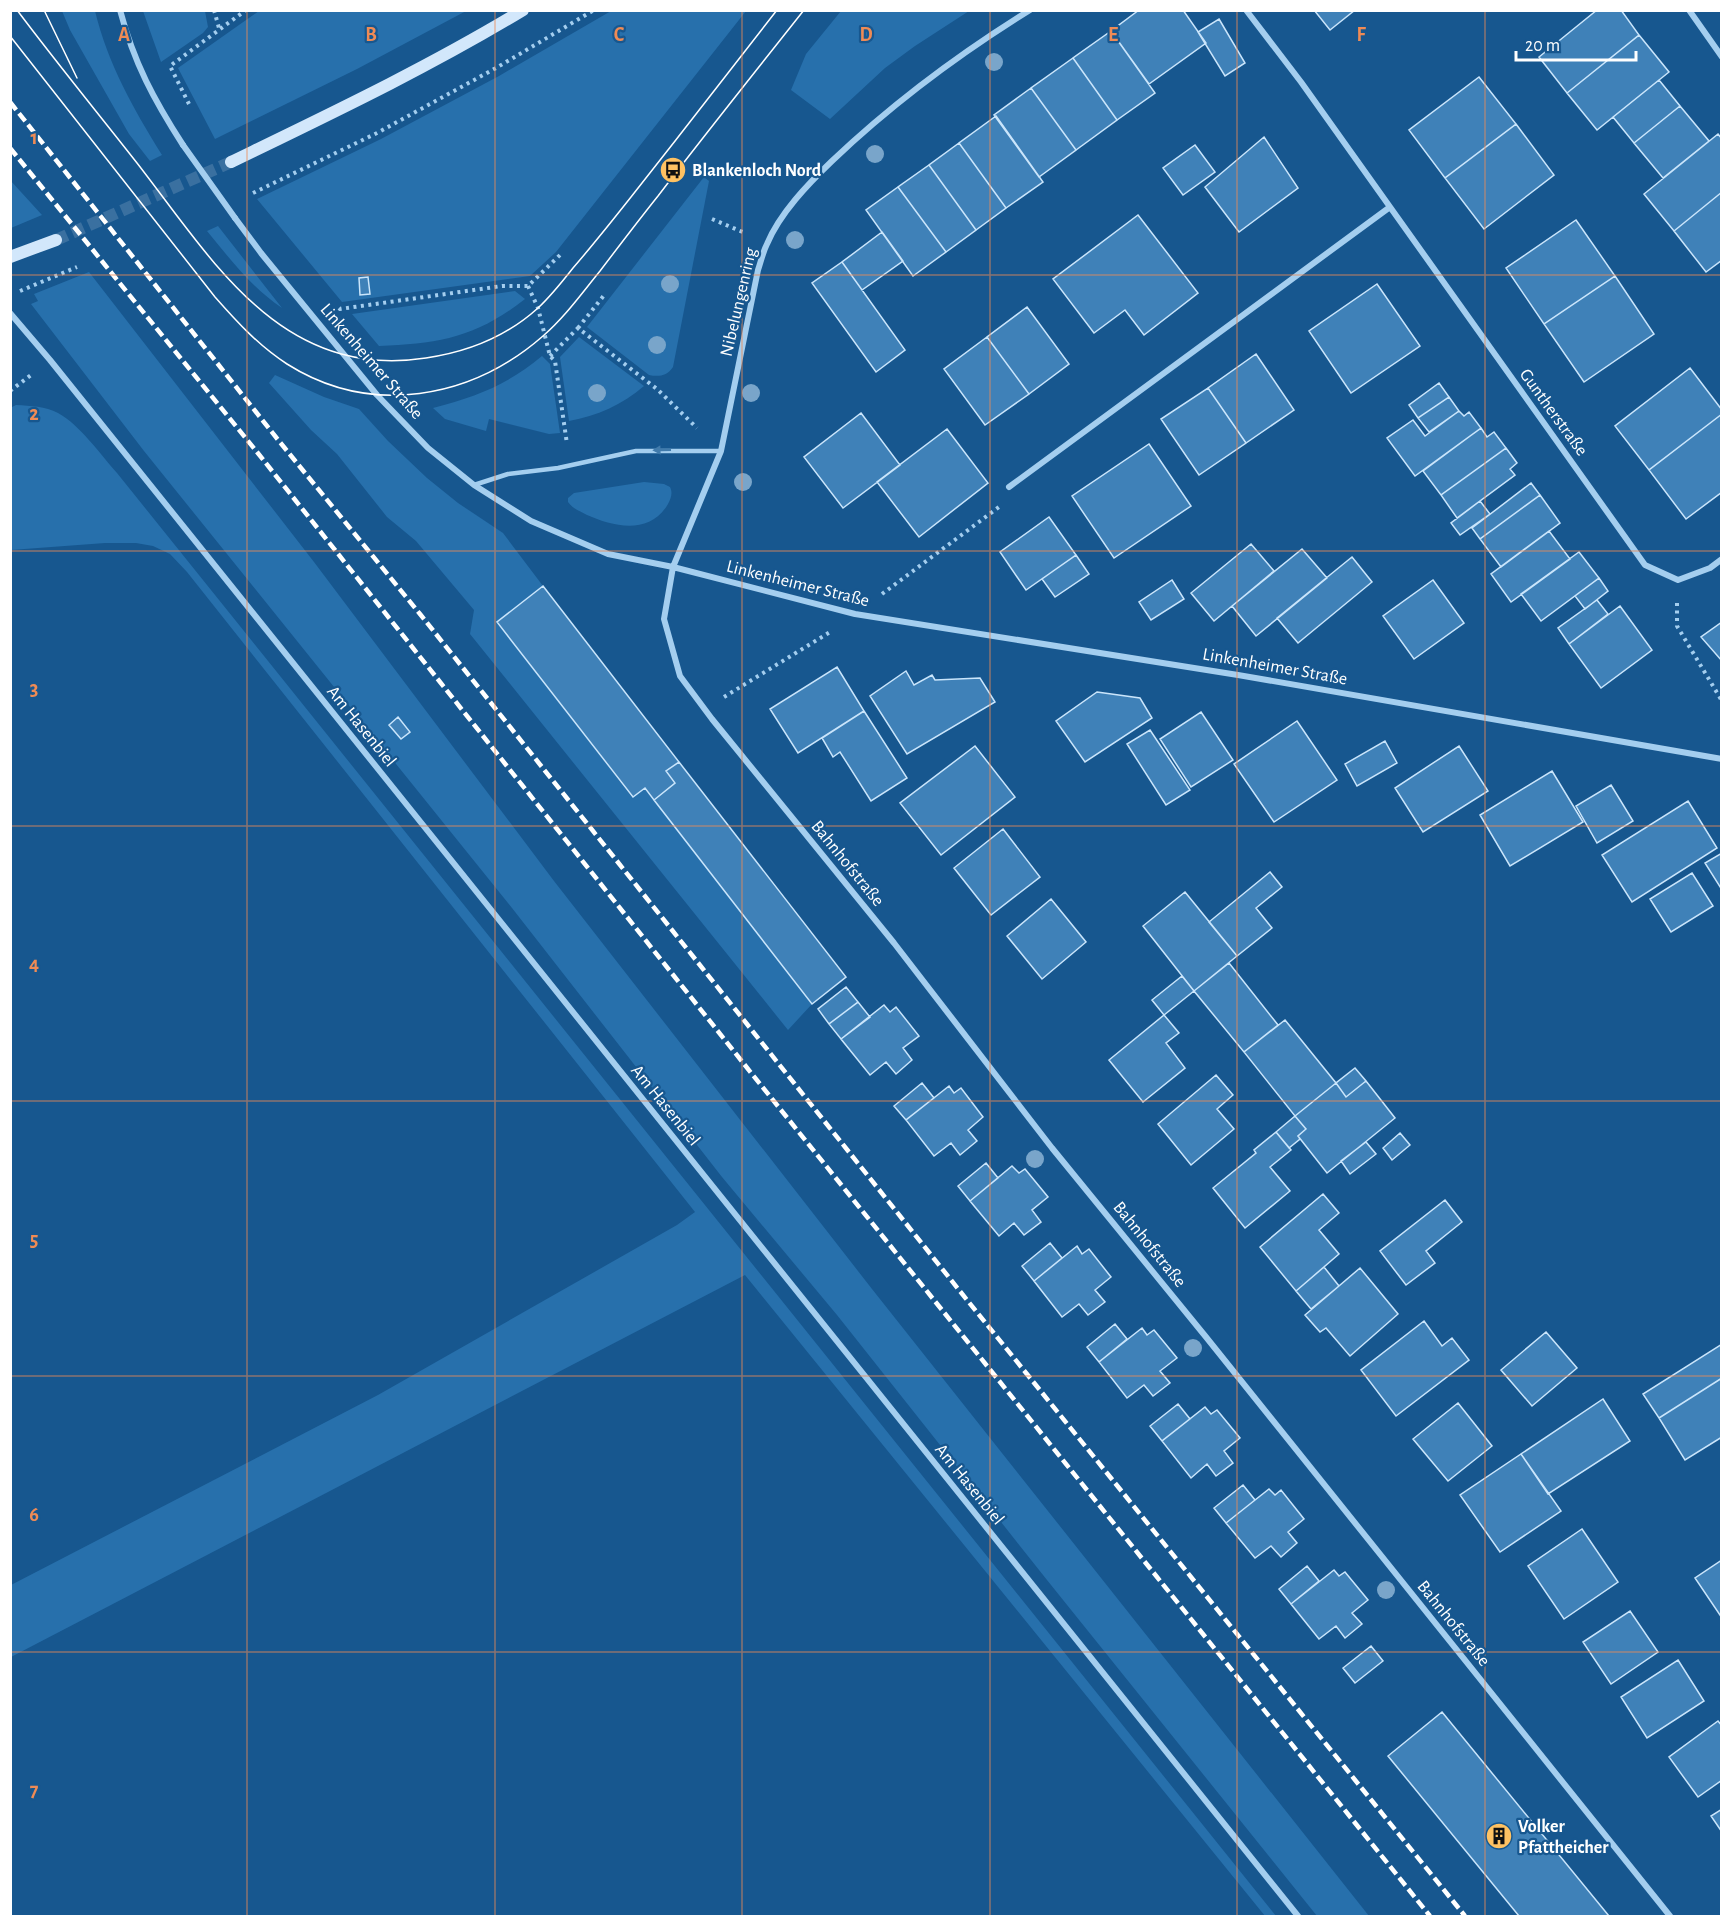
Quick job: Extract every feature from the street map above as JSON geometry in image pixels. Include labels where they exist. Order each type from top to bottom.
[{"type":"main road","points":[[231,162],[367,96],[479,37],[523,10]]},
{"type":"main road","points":[[10,257],[56,240]]},
{"type":"street","name":"Linkenheimer Straße","points":[[120,10],[135,59],[148,89],[183,145],[261,253],[377,395],[428,448],[474,485],[531,521],[608,554],[673,567],[855,614],[1238,675],[1722,759]]},
{"type":"street","name":"Nibelungenring","points":[[673,567],[721,451],[758,270],[767,242],[790,206],[818,175],[860,135],[972,47],[1030,10]]},
{"type":"street","name":"Guntherstraße","points":[[1246,10],[1301,82],[1645,565],[1678,580]]},
{"type":"street","points":[[1689,10],[1722,57]]},
{"type":"street","points":[[1009,488],[1390,207]]},
{"type":"street","name":"Am Hasenbiel","points":[[10,313],[1298,1917]]},
{"type":"street","points":[[1678,580],[1710,568],[1722,560]]},
{"type":"street","name":"Bahnhofstraße","points":[[673,567],[664,619],[680,676],[704,710],[894,943],[1052,1148],[1670,1917]]},
{"type":"lane","points":[[474,485],[508,474],[569,465],[636,451],[721,451]]},
{"type":"path","points":[[214,10],[219,28]]},
{"type":"path","points":[[190,105],[170,66],[246,10]]},
{"type":"path","points":[[253,193],[377,133],[496,68],[594,10]]},
{"type":"path","points":[[712,219],[767,242]]},
{"type":"path","points":[[332,300],[340,309],[502,286],[528,286],[560,255]]},
{"type":"path","points":[[10,295],[77,267]]},
{"type":"path","points":[[528,286],[538,308],[550,356],[555,361],[569,465]]},
{"type":"path","points":[[550,356],[578,328],[605,294]]},
{"type":"path","points":[[578,328],[657,389],[721,451]]},
{"type":"path","points":[[704,710],[827,634],[855,614],[1009,500],[1009,488]]},
{"type":"path","points":[[1678,580],[1677,626],[1722,701]]},
{"type":"shaded area","points":[[62,11],[95,11],[100,30],[122,85],[162,155],[150,161],[129,134],[70,30]]},
{"type":"shaded area","points":[[143,11],[205,11],[208,27],[203,33],[161,62]]},
{"type":"shaded area","points":[[259,11],[466,11],[357,69],[215,139],[178,68]]},
{"type":"shaded area","points":[[611,11],[746,11],[556,252],[530,276],[342,302],[257,199],[381,139],[499,76]]},
{"type":"shaded area","points":[[841,11],[969,11],[885,68],[830,119],[791,90],[806,54]]},
{"type":"shaded area","points":[[704,177],[709,181],[673,367],[662,375],[649,375],[587,327]]},
{"type":"shaded area","points":[[10,180],[42,215],[11,228],[10,228]]},
{"type":"shaded area","points":[[218,226],[282,308],[251,282],[207,231]]},
{"type":"shaded area","points":[[89,272],[314,562],[554,881],[872,1289],[1369,1916],[1317,1916],[837,1315],[722,1177],[512,908],[144,451],[31,304],[38,301],[34,294]]},
{"type":"shaded area","points":[[515,291],[525,299],[490,322],[456,336],[420,343],[379,346],[352,314]]},
{"type":"shaded area","points":[[579,337],[644,386],[609,409],[569,421],[560,357]]},
{"type":"shaded area","points":[[542,356],[550,364],[560,433],[549,434],[489,419],[486,431],[445,419],[433,408],[491,389],[516,375]]},
{"type":"shaded area","points":[[275,375],[324,397],[359,409],[388,441],[427,478],[458,503],[503,533],[543,586],[497,622],[632,797],[645,788],[812,1004],[788,1030],[470,634],[474,610],[416,541],[387,517],[337,454],[311,430],[269,383]]},
{"type":"shaded area","points":[[16,405],[48,409],[66,418],[82,432],[117,473],[1276,1916],[1265,1916],[745,1275],[11,1657],[11,1585],[378,1395],[677,1225],[695,1212],[187,572],[170,554],[153,546],[136,543],[11,550],[10,408]]},
{"type":"shaded area","points":[[644,482],[664,484],[670,487],[671,498],[660,514],[642,524],[631,526],[609,523],[587,515],[568,502],[568,498],[574,493]]},
{"type":"building","points":[[1139,10],[1183,10],[1206,43],[1149,84],[1111,31]]},
{"type":"building","points":[[1314,10],[1355,10],[1330,30]]},
{"type":"building","points":[[1597,10],[1621,10],[1639,35],[1567,93],[1539,57]]},
{"type":"building","points":[[1219,19],[1245,63],[1225,76],[1198,32]]},
{"type":"building","points":[[1111,31],[1155,93],[1117,120],[1073,58]]},
{"type":"building","points":[[1639,35],[1669,72],[1597,130],[1567,93]]},
{"type":"building","points":[[1073,58],[1117,120],[1076,150],[1031,88]]},
{"type":"building","points":[[1479,77],[1516,124],[1445,178],[1409,130]]},
{"type":"building","points":[[1659,80],[1680,106],[1634,143],[1613,117]]},
{"type":"building","points":[[1031,88],[1076,150],[1039,177],[994,115]]},
{"type":"building","points":[[1680,106],[1709,141],[1663,178],[1634,143]]},
{"type":"building","points":[[996,116],[1043,182],[1006,208],[959,143]]},
{"type":"building","points":[[1516,124],[1554,175],[1484,229],[1445,178]]},
{"type":"building","points":[[1718,134],[1722,139],[1722,192],[1674,231],[1644,194]]},
{"type":"building","points":[[1264,137],[1298,188],[1239,232],[1205,187]]},
{"type":"building","points":[[959,143],[1006,208],[976,230],[929,165]]},
{"type":"building","points":[[1195,145],[1215,172],[1183,195],[1163,168]]},
{"type":"building","points":[[929,165],[976,230],[946,252],[898,187]]},
{"type":"building","points":[[898,187],[946,252],[913,276],[866,210]]},
{"type":"building","points":[[1722,192],[1722,260],[1706,272],[1674,231]]},
{"type":"building","points":[[1138,215],[1198,293],[1144,335],[1125,310],[1094,333],[1053,279]]},
{"type":"building","points":[[1576,220],[1615,276],[1544,324],[1506,268]]},
{"type":"building","points":[[882,232],[903,261],[862,290],[842,262]]},
{"type":"building","points":[[842,262],[905,350],[876,372],[812,283]]},
{"type":"building","points":[[1615,276],[1654,334],[1584,382],[1544,324]]},
{"type":"building","points":[[368,277],[370,294],[360,295],[359,278]]},
{"type":"building","points":[[1377,284],[1420,346],[1351,393],[1309,331]]},
{"type":"building","points":[[1027,307],[1069,364],[1029,394],[987,337]]},
{"type":"building","points":[[987,337],[1029,394],[985,425],[944,369]]},
{"type":"building","points":[[1256,354],[1294,410],[1246,443],[1208,388]]},
{"type":"building","points":[[1690,368],[1722,410],[1722,414],[1649,470],[1615,426]]},
{"type":"building","points":[[1439,383],[1449,397],[1418,418],[1409,405]]},
{"type":"building","points":[[1208,388],[1246,443],[1199,475],[1161,419]]},
{"type":"building","points":[[1449,397],[1459,411],[1429,432],[1418,418]]},
{"type":"building","points":[[1459,411],[1464,416],[1469,412],[1481,428],[1415,476],[1387,438],[1413,420],[1425,436]]},
{"type":"building","points":[[861,413],[900,465],[843,508],[804,457]]},
{"type":"building","points":[[1722,414],[1722,492],[1686,519],[1649,470]]},
{"type":"building","points":[[1481,428],[1487,437],[1494,432],[1506,448],[1441,495],[1423,471]]},
{"type":"building","points":[[947,429],[988,483],[919,537],[877,482]]},
{"type":"building","points":[[1149,444],[1191,506],[1114,558],[1072,496]]},
{"type":"building","points":[[1506,448],[1517,463],[1510,469],[1515,475],[1457,518],[1441,495]]},
{"type":"building","points":[[1531,483],[1540,495],[1480,539],[1472,528]]},
{"type":"building","points":[[1540,495],[1560,523],[1501,567],[1480,539]]},
{"type":"building","points":[[1480,501],[1490,514],[1460,535],[1451,523]]},
{"type":"building","points":[[1049,517],[1076,555],[1026,590],[1000,552]]},
{"type":"building","points":[[1549,531],[1570,559],[1511,602],[1491,574]]},
{"type":"building","points":[[1251,544],[1274,571],[1214,621],[1191,593]]},
{"type":"building","points":[[1302,549],[1327,578],[1256,636],[1232,606]]},
{"type":"building","points":[[1579,552],[1599,578],[1541,621],[1521,594]]},
{"type":"building","points":[[1076,555],[1089,574],[1055,597],[1042,579]]},
{"type":"building","points":[[1352,557],[1372,582],[1298,643],[1277,618]]},
{"type":"building","points":[[1599,578],[1608,591],[1585,609],[1575,596]]},
{"type":"building","points":[[1172,580],[1184,599],[1151,620],[1139,602]]},
{"type":"building","points":[[1433,580],[1464,623],[1414,659],[1383,616]]},
{"type":"building","points":[[543,586],[679,762],[666,771],[675,783],[654,800],[645,788],[633,797],[497,622]]},
{"type":"building","points":[[1597,600],[1608,614],[1569,644],[1558,628]]},
{"type":"building","points":[[1620,606],[1652,650],[1601,688],[1569,644]]},
{"type":"building","points":[[1722,622],[1722,661],[1701,637]]},
{"type":"building","points":[[837,667],[864,711],[798,753],[770,709]]},
{"type":"building","points":[[906,671],[914,685],[932,675],[935,680],[980,678],[995,702],[907,754],[870,696]]},
{"type":"building","points":[[1097,692],[1140,698],[1152,718],[1085,762],[1056,721]]},
{"type":"building","points":[[864,711],[907,778],[871,801],[840,752],[833,757],[822,738]]},
{"type":"building","points":[[1201,712],[1233,760],[1191,787],[1160,739]]},
{"type":"building","points":[[398,717],[410,732],[401,739],[389,725]]},
{"type":"building","points":[[1297,721],[1337,780],[1274,822],[1234,764]]},
{"type":"building","points":[[1150,730],[1190,790],[1166,805],[1127,744]]},
{"type":"building","points":[[1385,741],[1397,763],[1357,786],[1345,764]]},
{"type":"building","points":[[975,746],[1015,797],[941,855],[900,803]]},
{"type":"building","points":[[1459,746],[1488,791],[1423,832],[1395,788]]},
{"type":"building","points":[[679,762],[846,977],[812,1004],[654,800],[675,783],[666,771]]},
{"type":"building","points":[[1552,771],[1583,822],[1510,866],[1480,815]]},
{"type":"building","points":[[1611,785],[1633,821],[1597,843],[1576,806]]},
{"type":"building","points":[[1688,801],[1717,848],[1632,902],[1602,855]]},
{"type":"building","points":[[1003,829],[1040,877],[991,915],[954,868]]},
{"type":"building","points":[[1722,853],[1722,890],[1705,863]]},
{"type":"building","points":[[1270,872],[1282,887],[1256,908],[1272,928],[1237,956],[1209,922]]},
{"type":"building","points":[[1692,873],[1713,906],[1671,932],[1650,899]]},
{"type":"building","points":[[1185,892],[1237,956],[1194,991],[1143,926]]},
{"type":"building","points":[[1051,899],[1086,942],[1042,979],[1007,936]]},
{"type":"building","points":[[1229,963],[1278,1025],[1244,1052],[1194,991]]},
{"type":"building","points":[[1182,976],[1194,991],[1164,1015],[1152,1000]]},
{"type":"building","points":[[846,987],[858,1002],[829,1024],[818,1009]]},
{"type":"building","points":[[858,1002],[870,1017],[841,1039],[829,1024]]},
{"type":"building","points":[[884,1005],[890,1012],[896,1007],[919,1036],[903,1048],[912,1060],[896,1074],[886,1062],[870,1075],[841,1039]]},
{"type":"building","points":[[1164,1015],[1179,1033],[1166,1043],[1185,1068],[1143,1102],[1109,1060]]},
{"type":"building","points":[[1285,1020],[1336,1083],[1295,1116],[1244,1052]]},
{"type":"building","points":[[1355,1068],[1366,1081],[1346,1097],[1336,1083]]},
{"type":"building","points":[[1216,1075],[1233,1095],[1217,1109],[1234,1129],[1191,1165],[1158,1124]]},
{"type":"building","points":[[1366,1081],[1395,1118],[1327,1173],[1298,1136],[1306,1129],[1295,1116],[1336,1083],[1346,1097]]},
{"type":"building","points":[[922,1083],[934,1098],[906,1120],[894,1106]]},
{"type":"building","points":[[949,1086],[954,1093],[961,1088],[983,1117],[968,1130],[977,1141],[960,1155],[951,1143],[934,1156],[906,1120]]},
{"type":"building","points":[[1295,1116],[1306,1129],[1298,1136],[1300,1139],[1289,1148],[1276,1132]]},
{"type":"building","points":[[1276,1132],[1291,1150],[1270,1167],[1290,1191],[1245,1228],[1213,1188],[1256,1153],[1254,1150]]},
{"type":"building","points":[[1400,1133],[1410,1145],[1392,1160],[1383,1148]]},
{"type":"building","points":[[1366,1142],[1376,1154],[1350,1174],[1341,1161]]},
{"type":"building","points":[[986,1163],[998,1178],[970,1201],[958,1186]]},
{"type":"building","points":[[1012,1166],[1019,1173],[1025,1169],[1048,1197],[1032,1210],[1041,1222],[1024,1235],[1014,1223],[999,1236],[970,1201]]},
{"type":"building","points":[[1323,1194],[1339,1213],[1319,1230],[1339,1254],[1296,1291],[1260,1247]]},
{"type":"building","points":[[1445,1200],[1462,1222],[1426,1251],[1435,1263],[1406,1285],[1380,1251]]},
{"type":"building","points":[[1050,1243],[1062,1258],[1034,1281],[1022,1266]]},
{"type":"building","points":[[1077,1246],[1082,1254],[1089,1249],[1111,1277],[1095,1290],[1105,1302],[1088,1315],[1079,1304],[1062,1317],[1034,1281]]},
{"type":"building","points":[[1324,1267],[1339,1286],[1311,1309],[1296,1291]]},
{"type":"building","points":[[1360,1268],[1398,1314],[1350,1356],[1326,1328],[1320,1332],[1305,1315]]},
{"type":"building","points":[[1424,1321],[1442,1346],[1452,1338],[1469,1360],[1396,1416],[1361,1370]]},
{"type":"building","points":[[1115,1324],[1127,1339],[1099,1362],[1087,1347]]},
{"type":"building","points":[[1142,1328],[1147,1335],[1154,1330],[1177,1358],[1160,1371],[1170,1383],[1153,1396],[1144,1385],[1127,1398],[1099,1362]]},
{"type":"building","points":[[1546,1332],[1577,1368],[1532,1406],[1501,1370]]},
{"type":"building","points":[[1722,1344],[1722,1378],[1659,1418],[1643,1394]]},
{"type":"building","points":[[1722,1378],[1722,1437],[1685,1460],[1659,1418]]},
{"type":"building","points":[[1603,1399],[1630,1441],[1548,1494],[1521,1454]]},
{"type":"building","points":[[1458,1403],[1492,1446],[1448,1481],[1413,1439]]},
{"type":"building","points":[[1178,1404],[1190,1419],[1162,1441],[1150,1426]]},
{"type":"building","points":[[1205,1407],[1211,1414],[1217,1410],[1240,1438],[1224,1451],[1233,1463],[1216,1476],[1207,1464],[1191,1478],[1162,1441]]},
{"type":"building","points":[[1521,1454],[1561,1511],[1500,1552],[1460,1495]]},
{"type":"building","points":[[1243,1485],[1255,1500],[1226,1523],[1214,1508]]},
{"type":"building","points":[[1269,1489],[1275,1495],[1281,1490],[1304,1519],[1288,1532],[1297,1543],[1281,1557],[1271,1546],[1255,1558],[1226,1523]]},
{"type":"building","points":[[1582,1529],[1618,1582],[1564,1619],[1528,1566]]},
{"type":"building","points":[[1722,1560],[1722,1618],[1695,1578]]},
{"type":"building","points":[[1307,1566],[1319,1581],[1291,1604],[1279,1589]]},
{"type":"building","points":[[1334,1570],[1339,1576],[1345,1572],[1368,1600],[1352,1613],[1362,1624],[1345,1638],[1336,1626],[1319,1639],[1291,1604]]},
{"type":"building","points":[[1630,1611],[1658,1652],[1611,1684],[1583,1642]]},
{"type":"building","points":[[1371,1646],[1383,1661],[1355,1683],[1343,1668]]},
{"type":"building","points":[[1678,1660],[1704,1701],[1647,1738],[1621,1697]]},
{"type":"building","name":"Volker Pfattheicher","points":[[1442,1712],[1609,1916],[1519,1916],[1388,1756]]},
{"type":"building","points":[[1718,1721],[1722,1726],[1722,1780],[1698,1797],[1669,1757]]},
{"type":"building","points":[[1722,1809],[1722,1832],[1711,1816]]},
{"type":"tunnel","points":[[56,240],[231,162]]},
{"type":"tram line","points":[[17,10],[194,238],[224,274],[256,306],[291,332],[330,351],[375,360],[426,358],[457,352],[500,335],[538,308],[610,224],[777,10]]},
{"type":"tram line","points":[[44,10],[77,78]]},
{"type":"tram line","points":[[10,36],[215,297],[267,349],[287,364],[319,381],[352,391],[386,395],[420,394],[453,387],[484,374],[515,357],[551,329],[600,271],[804,10]]},
{"type":"railway","points":[[10,102],[959,1290],[1465,1916]]},
{"type":"railway","points":[[10,148],[257,452],[752,1074],[1430,1916]]},
{"type":"place","name":"Blankenloch Nord","points":[[673,170]]},
{"type":"place","name":"Volker Pfattheicher","points":[[1499,1836]]}]
